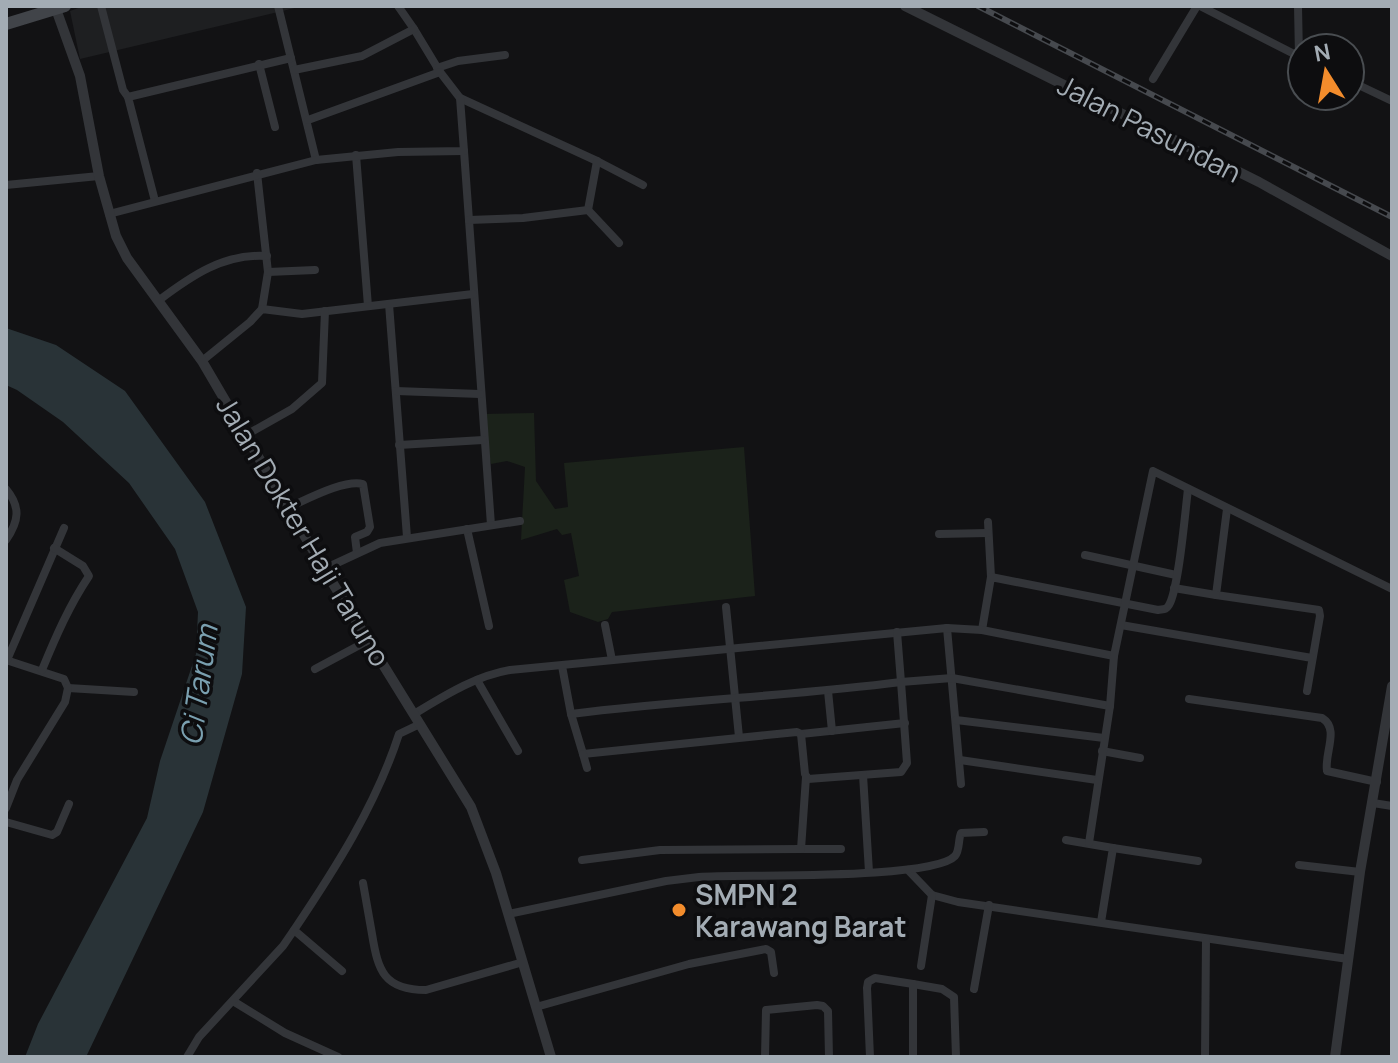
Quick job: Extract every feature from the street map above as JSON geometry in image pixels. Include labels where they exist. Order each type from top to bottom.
[{"type":"main road","points":[[6,24],[61,7]]},
{"type":"street","points":[[101,6],[155,201]]},
{"type":"street","points":[[278,6],[316,160]]},
{"type":"street","points":[[398,6],[460,98],[643,185]]},
{"type":"street","name":"Jalan Pasundan","points":[[905,6],[1259,182],[1392,256]]},
{"type":"street","points":[[1153,79],[1198,6],[1286,50]]},
{"type":"street","points":[[1298,6],[1300,32]]},
{"type":"street","name":"Jalan Dokter Haji Taruno","points":[[61,7],[80,76],[99,176],[116,236],[127,258],[202,361],[287,508],[471,807],[508,914],[551,1057]]},
{"type":"street","points":[[294,70],[362,56],[414,29]]},
{"type":"street","points":[[308,120],[458,61],[505,55]]},
{"type":"street","points":[[128,97],[291,58]]},
{"type":"street","points":[[259,64],[275,127]]},
{"type":"street","points":[[1366,89],[1392,101]]},
{"type":"street","points":[[460,98],[491,525]]},
{"type":"street","points":[[109,214],[316,160],[356,155],[464,151]]},
{"type":"street","points":[[356,155],[368,306]]},
{"type":"street","points":[[588,210],[597,161]]},
{"type":"street","points":[[202,361],[262,309],[268,272],[257,173]]},
{"type":"street","points":[[6,185],[99,176]]},
{"type":"street","points":[[469,220],[523,218],[588,210]]},
{"type":"street","points":[[588,210],[619,243]]},
{"type":"street","points":[[158,301],[182,282],[214,264],[240,257],[267,256]]},
{"type":"street","points":[[268,272],[315,270]]},
{"type":"street","points":[[262,309],[302,314],[473,294]]},
{"type":"street","points":[[389,304],[407,537]]},
{"type":"street","points":[[246,435],[292,409],[322,383],[325,311]]},
{"type":"street","points":[[396,391],[480,394]]},
{"type":"street","points":[[399,445],[483,440]]},
{"type":"street","points":[[1089,843],[1110,706],[1114,656],[1151,473],[1155,471],[1392,589]]},
{"type":"street","points":[[287,508],[334,489],[363,484],[370,527],[367,532],[355,537],[357,553]]},
{"type":"street","points":[[6,489],[17,504],[18,515],[6,540]]},
{"type":"street","points":[[991,577],[1165,609],[1174,588],[1188,489]]},
{"type":"street","points":[[1216,595],[1227,509]]},
{"type":"street","points":[[324,569],[380,543],[520,521]]},
{"type":"street","points":[[982,630],[991,577],[988,522]]},
{"type":"street","points":[[7,802],[65,702],[68,688],[64,679],[6,660],[64,528]]},
{"type":"street","points":[[467,529],[489,626]]},
{"type":"street","points":[[939,534],[988,533]]},
{"type":"street","points":[[42,670],[61,622],[89,576],[83,566],[54,548]]},
{"type":"street","points":[[1085,555],[1176,575]]},
{"type":"street","points":[[1174,588],[1319,610],[1307,691]]},
{"type":"street","points":[[726,607],[739,737]]},
{"type":"street","points":[[605,625],[612,660]]},
{"type":"street","points":[[1121,625],[1312,658]]},
{"type":"street","points":[[947,628],[961,784]]},
{"type":"street","points":[[187,1057],[199,1037],[294,930],[346,851],[385,773],[399,734],[477,680],[493,673],[947,628],[982,630],[1114,656]]},
{"type":"street","points":[[806,777],[901,772],[905,769],[905,723],[897,632]]},
{"type":"street","points":[[315,669],[369,640]]},
{"type":"street","points":[[562,666],[571,714],[587,768]]},
{"type":"street","points":[[571,714],[952,678],[1110,706]]},
{"type":"street","points":[[477,680],[518,751]]},
{"type":"street","points":[[1335,1057],[1360,872],[1392,686]]},
{"type":"street","points":[[68,688],[134,692]]},
{"type":"street","points":[[828,691],[832,731]]},
{"type":"street","points":[[1189,699],[1322,718],[1329,724],[1331,732],[1327,771],[1377,782]]},
{"type":"street","points":[[956,720],[1104,738]]},
{"type":"street","points":[[583,754],[905,723]]},
{"type":"street","points":[[801,734],[806,777],[801,849]]},
{"type":"street","points":[[1102,751],[1140,758]]},
{"type":"street","points":[[960,760],[1097,780]]},
{"type":"street","points":[[863,775],[869,872]]},
{"type":"street","points":[[1373,803],[1392,806]]},
{"type":"street","points":[[6,822],[52,835],[57,832],[69,804]]},
{"type":"street","points":[[508,914],[688,878],[908,870],[949,860],[958,851],[961,833],[984,832]]},
{"type":"street","points":[[1066,840],[1198,861]]},
{"type":"street","points":[[1101,922],[1113,848]]},
{"type":"street","points":[[582,860],[660,850],[841,849]]},
{"type":"street","points":[[1299,865],[1360,872]]},
{"type":"street","points":[[908,870],[932,895],[1348,959]]},
{"type":"street","points":[[363,883],[376,960],[391,982],[402,987],[426,990],[523,962]]},
{"type":"street","points":[[921,966],[932,895]]},
{"type":"street","points":[[974,989],[989,905]]},
{"type":"street","points":[[294,930],[342,971]]},
{"type":"street","points":[[1205,1057],[1206,939]]},
{"type":"street","points":[[536,1007],[689,964],[766,949],[771,952],[774,973]]},
{"type":"street","points":[[870,1057],[868,982],[875,978],[942,989],[954,997],[956,1057]]},
{"type":"street","points":[[913,984],[913,1057]]},
{"type":"street","points":[[233,1001],[314,1053],[338,1057]]},
{"type":"street","points":[[765,1057],[766,1010],[817,1005],[828,1011],[829,1057]]},
{"type":"shaded area","points":[[84,6],[303,6],[80,59],[70,11]]},
{"type":"shaded area","points":[[534,413],[536,481],[555,509],[568,507],[564,463],[744,447],[755,596],[612,612],[608,619],[598,622],[570,612],[564,580],[579,576],[571,533],[562,535],[557,529],[521,540],[525,467],[507,461],[491,464],[481,414]]},
{"type":"water","name":"Ci Tarum","points":[[6,328],[56,345],[125,391],[205,502],[246,607],[242,674],[203,812],[86,1057],[25,1057],[38,1024],[147,818],[160,761],[196,654],[198,612],[175,549],[129,483],[63,422],[6,385]]},
{"type":"railway","points":[[978,6],[1392,217]]},
{"type":"place","name":"SMPN 2 Karawang Barat","points":[[679,910]]}]
